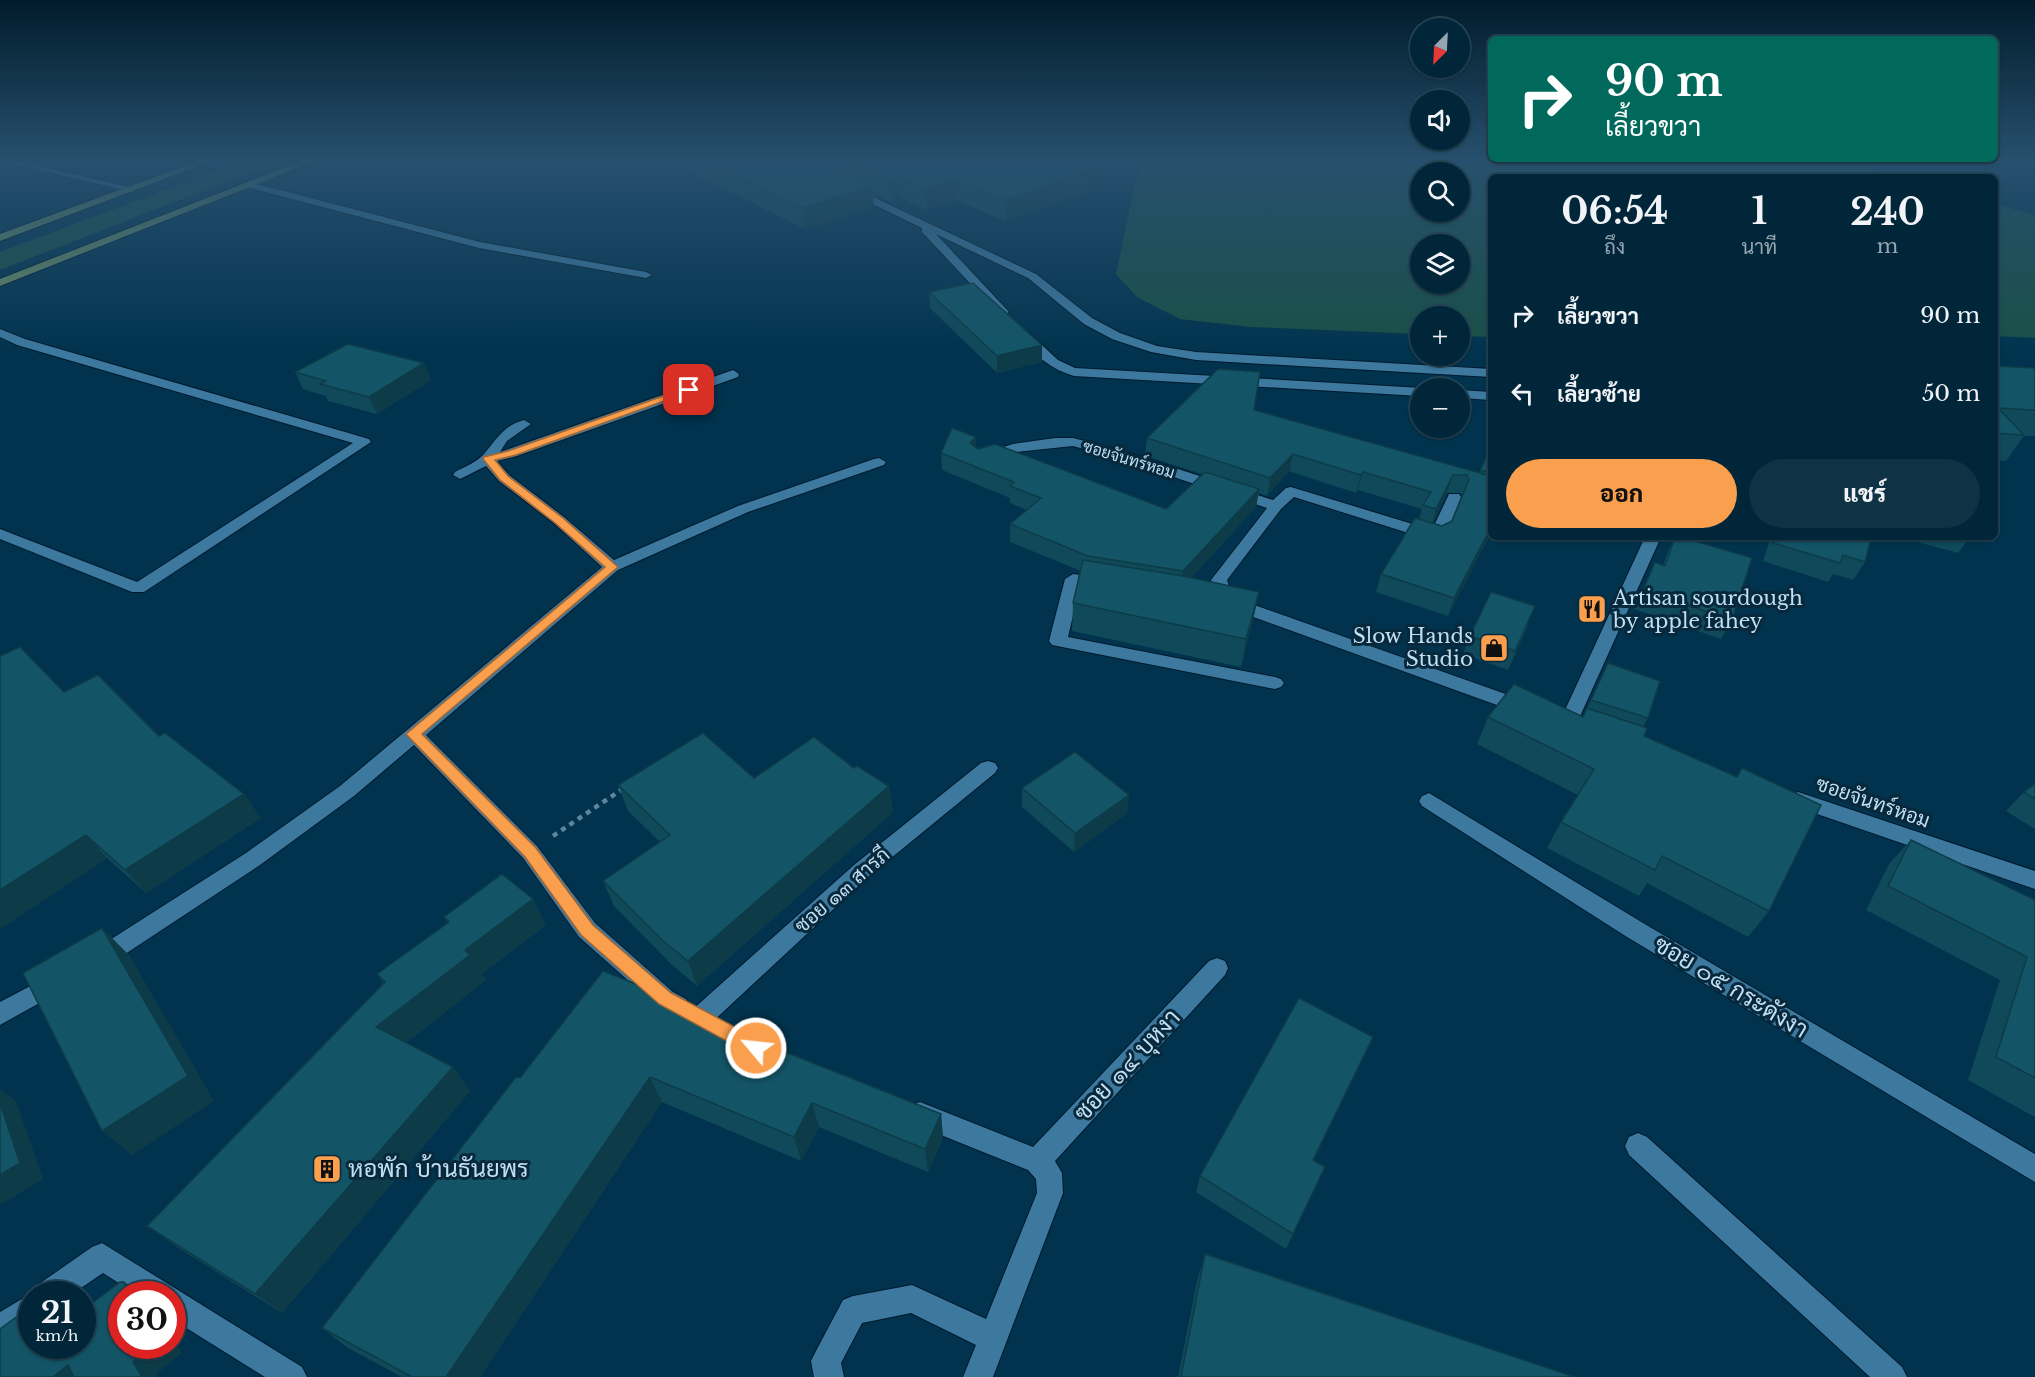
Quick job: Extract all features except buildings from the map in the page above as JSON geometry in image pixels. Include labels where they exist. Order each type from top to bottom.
[{"type":"main road","points":[[0,238],[34,225]]},
{"type":"main road","points":[[0,283],[147,225]]},
{"type":"street","points":[[405,225],[478,244],[646,275]]},
{"type":"street","points":[[921,225],[1038,349],[1061,369],[1074,372],[1410,391]]},
{"type":"street","points":[[925,225],[1032,276],[1088,321],[1106,331],[1155,349],[1196,356],[1488,373]]},
{"type":"street","points":[[0,333],[21,342],[364,442],[138,588],[0,534]]},
{"type":"street","points":[[0,351],[21,342]]},
{"type":"street","points":[[460,475],[488,459],[512,453],[733,374]]},
{"type":"street","points":[[1470,395],[1488,396]]},
{"type":"street","points":[[488,459],[502,438],[524,424]]},
{"type":"street","name":"ซอยจันทร์หอม","points":[[980,460],[1013,448],[1073,442],[1115,453],[1276,506]]},
{"type":"street","points":[[488,459],[504,478],[559,520],[612,567]]},
{"type":"street","points":[[85,967],[253,860],[347,791],[612,567],[743,509],[879,462]]},
{"type":"street","points":[[1240,606],[1223,591],[1219,580],[1276,506],[1291,491],[1437,537],[1454,497]]},
{"type":"street","points":[[1568,723],[1652,540]]},
{"type":"street","points":[[1118,586],[1073,579],[1058,640],[1275,683]]},
{"type":"street","points":[[1207,600],[1240,606],[1590,731]]},
{"type":"street","points":[[413,734],[530,852]]},
{"type":"street","name":"ซอย ๑๓ สารภี","points":[[530,852],[587,930],[665,999],[709,1023],[861,871],[988,768]]},
{"type":"street","name":"ซอยจันทร์หอม","points":[[1779,794],[2035,880]]},
{"type":"street","name":"ซอย ๐๕ กระดังงา","points":[[1429,801],[1635,930],[2035,1169]]},
{"type":"street","name":"ซอย ๑๔ บุหงา","points":[[1037,1161],[1217,968]]},
{"type":"street","points":[[0,1014],[66,977]]},
{"type":"street","points":[[897,1105],[1037,1161],[1049,1173],[1050,1193],[978,1377]]},
{"type":"street","points":[[1638,1146],[1892,1377]]},
{"type":"street","points":[[68,1281],[102,1257],[140,1281]]},
{"type":"street","points":[[829,1377],[825,1361],[853,1310],[912,1299],[994,1338]]},
{"type":"street","points":[[186,1311],[292,1377]]},
{"type":"street","points":[[0,1329],[18,1317]]},
{"type":"path","points":[[530,852],[628,785]]},
{"type":"shaded area","points":[[71,225],[115,225],[0,270],[0,252]]},
{"type":"shaded area","points":[[1126,225],[1488,225],[1488,337],[1470,336],[1470,306],[1410,306],[1410,334],[1251,327],[1180,319],[1137,297],[1116,274]]},
{"type":"shaded area","points":[[1998,225],[2035,225],[2035,338],[1998,336]]},
{"type":"place","name":"Artisan sourdough by apple fahey","points":[[1592,609]]},
{"type":"place","name":"Slow Hands Studio","points":[[1494,648]]},
{"type":"place","name":"หอพัก บ้านธันยพร","points":[[327,1169]]},
{"type":"route","points":[[689,390],[512,453],[488,459],[504,478],[559,520],[612,567],[413,734],[530,852],[587,930],[665,999],[756,1048]]}]
